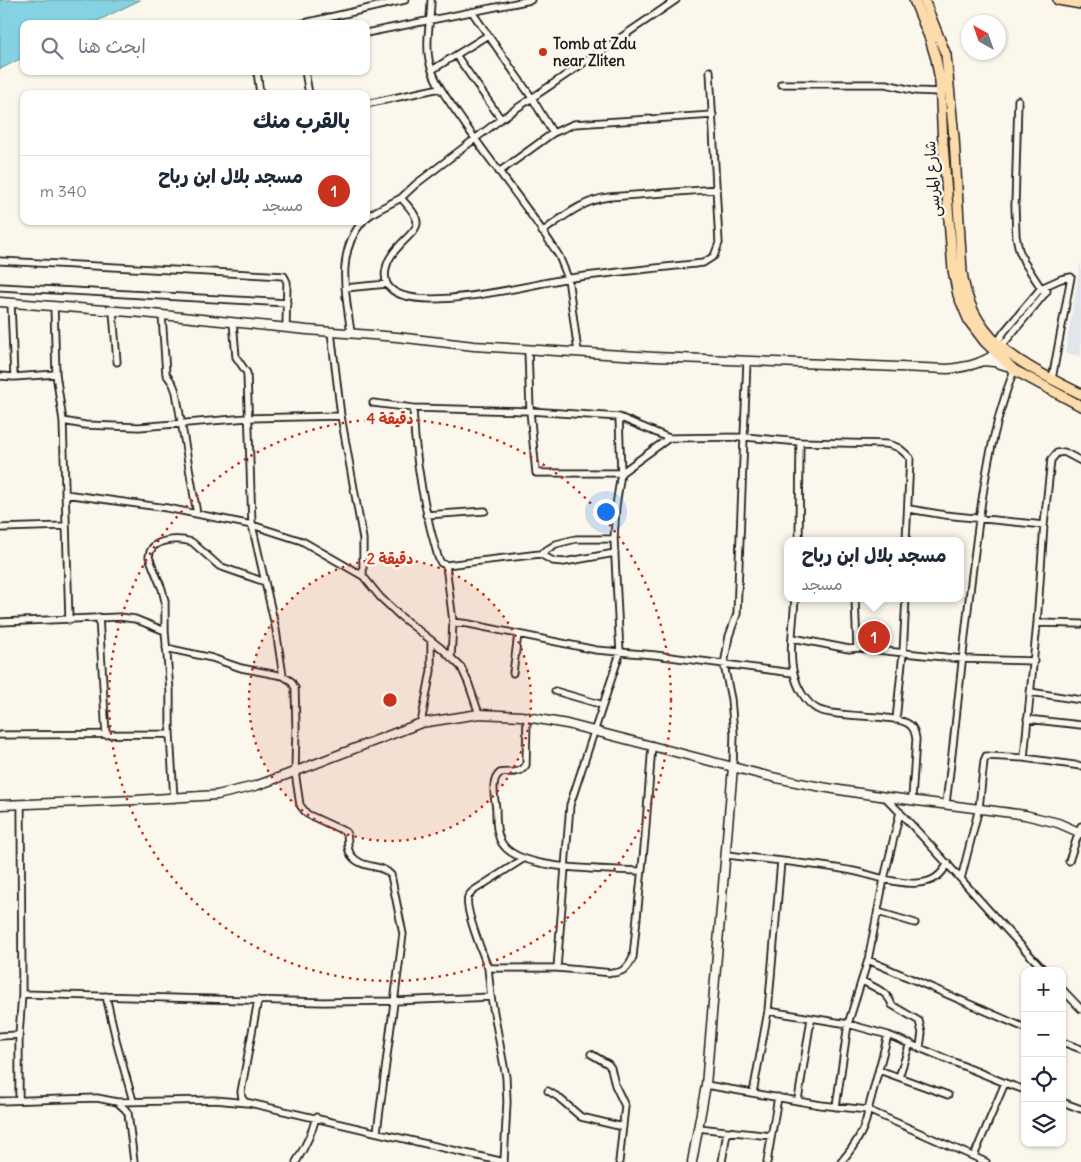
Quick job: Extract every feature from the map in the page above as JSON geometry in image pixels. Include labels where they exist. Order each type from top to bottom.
[{"type":"main road","name":"شارع المرسى","points":[[916,0],[936,59],[955,283],[969,321],[996,348]]},
{"type":"main road","name":"شارع المرسى","points":[[916,0],[939,34],[946,61],[954,137],[963,282],[975,315],[996,348]]},
{"type":"main road","points":[[1058,0],[1081,4]]},
{"type":"main road","points":[[996,348],[1012,369],[1081,406]]},
{"type":"main road","points":[[996,348],[1081,394]]},
{"type":"street","points":[[318,20],[405,0]]},
{"type":"street","points":[[431,0],[427,44],[432,70],[440,88],[475,140],[559,256],[568,278],[578,352]]},
{"type":"street","points":[[370,32],[531,0]]},
{"type":"street","points":[[370,215],[401,198],[416,184],[501,119],[676,0]]},
{"type":"street","points":[[472,12],[532,98],[553,133]]},
{"type":"street","points":[[432,70],[488,35]]},
{"type":"street","points":[[456,55],[501,119]]},
{"type":"street","points":[[401,198],[416,218],[417,225],[414,231],[398,246],[387,264],[385,275],[387,284],[394,291],[405,296],[430,298],[468,297],[568,278],[703,263],[714,256],[720,243],[710,71]]},
{"type":"street","points":[[258,75],[260,90]]},
{"type":"street","points":[[306,75],[308,90]]},
{"type":"street","points":[[781,84],[886,84],[916,91],[940,92]]},
{"type":"street","points":[[370,103],[440,88]]},
{"type":"street","points":[[1018,100],[1016,236],[1021,255],[1045,294]]},
{"type":"street","points":[[499,172],[553,133],[581,122],[713,114]]},
{"type":"street","points":[[542,232],[576,208],[596,199],[717,189]]},
{"type":"street","points":[[351,333],[344,268],[346,252],[352,237],[360,225]]},
{"type":"street","points":[[0,261],[284,276],[287,279],[286,327]]},
{"type":"street","points":[[996,348],[1004,332],[1041,288],[1061,279],[1071,277],[1052,379]]},
{"type":"street","points":[[982,361],[996,348],[1053,283]]},
{"type":"street","points":[[345,288],[387,284]]},
{"type":"street","points":[[0,287],[287,302]]},
{"type":"street","points":[[0,302],[162,315],[474,346],[939,369],[958,368],[982,361],[994,362],[1012,369],[990,446],[979,519],[946,803]]},
{"type":"street","points":[[11,303],[14,377]]},
{"type":"street","points":[[54,306],[56,374],[63,421],[69,620]]},
{"type":"street","points":[[113,311],[117,362]]},
{"type":"street","points":[[162,315],[166,374],[175,388],[197,514]]},
{"type":"street","points":[[233,322],[236,357],[247,373],[252,524],[276,630],[283,676]]},
{"type":"street","points":[[331,332],[341,416],[363,539],[363,576]]},
{"type":"street","points":[[528,349],[530,411],[536,473],[621,473],[669,438]]},
{"type":"street","points":[[692,1162],[706,1085],[727,855],[734,734],[731,699],[724,665],[729,636],[737,614],[747,361]]},
{"type":"street","points":[[0,376],[56,374]]},
{"type":"street","points":[[373,403],[413,408],[530,411],[619,417],[669,438],[745,437],[800,442],[886,444],[897,446],[910,458],[906,537]]},
{"type":"street","points":[[413,408],[416,460],[426,515],[438,557],[446,565],[453,622],[451,658]]},
{"type":"street","points":[[63,421],[111,427],[139,427],[247,418],[341,416]]},
{"type":"street","points":[[556,968],[570,805],[620,653],[614,553],[616,506],[621,473],[619,417]]},
{"type":"street","points":[[799,537],[800,442]]},
{"type":"street","points":[[1024,758],[1051,460],[1057,453],[1064,452],[1081,461]]},
{"type":"street","points":[[65,494],[252,524],[302,541],[363,576],[380,597],[400,616],[461,667],[480,714]]},
{"type":"street","points":[[909,509],[945,515],[1044,525]]},
{"type":"street","points":[[426,515],[485,511]]},
{"type":"street","points":[[0,528],[65,526]]},
{"type":"street","points":[[446,565],[540,554],[548,547],[563,541],[586,538],[614,539]]},
{"type":"street","points":[[174,799],[165,600],[149,556],[152,547],[156,543],[161,542],[192,542],[219,566],[265,582]]},
{"type":"street","points":[[540,554],[553,561],[564,562],[614,553]]},
{"type":"street","points":[[795,602],[791,656],[793,673],[804,696],[810,704],[825,712],[896,720],[908,724],[914,731],[916,739],[912,799]]},
{"type":"street","points":[[855,602],[857,648]]},
{"type":"street","points":[[896,720],[906,602]]},
{"type":"street","points":[[99,617],[106,735]]},
{"type":"street","points":[[0,622],[120,617],[135,619],[165,631]]},
{"type":"street","points":[[453,622],[596,650],[655,655],[793,673]]},
{"type":"street","points":[[1037,623],[1081,624]]},
{"type":"street","points":[[513,673],[518,634]]},
{"type":"street","points":[[793,638],[849,649],[857,648],[963,659],[1034,661]]},
{"type":"street","points":[[421,723],[431,671],[431,640]]},
{"type":"street","points":[[166,648],[195,654],[242,668],[283,676],[291,681],[295,688],[295,772],[300,805],[307,814],[346,832],[348,835],[347,848],[354,859],[365,866],[386,870],[391,875],[403,934],[377,1132]]},
{"type":"street","points":[[555,691],[603,705]]},
{"type":"street","points":[[1030,692],[1081,700]]},
{"type":"street","points":[[0,805],[174,799],[217,795],[236,791],[295,772],[421,723],[480,714],[527,717],[594,731],[787,781],[1033,816],[1081,830],[1069,861]]},
{"type":"street","points":[[527,717],[526,765],[524,769],[518,772],[500,773],[494,780],[496,821],[504,846],[522,859],[565,866],[640,871]]},
{"type":"street","points":[[1027,719],[1081,725]]},
{"type":"street","points":[[0,735],[170,734]]},
{"type":"street","points":[[488,968],[556,968],[612,973],[619,972],[630,965],[633,957],[640,871],[645,838],[652,745]]},
{"type":"street","points":[[961,879],[980,808],[984,758],[989,755],[1081,766]]},
{"type":"street","points":[[884,796],[948,863],[1041,967]]},
{"type":"street","points":[[19,1100],[22,994],[21,804]]},
{"type":"street","points":[[836,1107],[848,1024],[868,960],[900,812]]},
{"type":"street","points":[[727,855],[854,871],[884,879],[916,884],[932,880],[943,871],[948,863]]},
{"type":"street","points":[[0,1101],[97,1098],[117,1102],[215,1100],[247,1103],[316,1117],[504,1162],[507,1088],[491,997],[488,968],[471,920],[468,898],[473,891],[522,859]]},
{"type":"street","points":[[754,1093],[768,1011],[781,861]]},
{"type":"street","points":[[878,912],[915,923]]},
{"type":"street","points":[[868,960],[1021,1026]]},
{"type":"street","points":[[862,981],[887,994],[892,1006],[920,1021],[922,1033],[920,1047]]},
{"type":"street","points":[[1066,993],[1081,1010]]},
{"type":"street","points":[[22,994],[258,1000],[394,1001],[491,997]]},
{"type":"street","points":[[106,996],[133,1101]]},
{"type":"street","points":[[247,1103],[242,1098],[241,1092],[258,1000]]},
{"type":"street","points":[[768,1011],[848,1024],[888,1035],[1021,1089]]},
{"type":"street","points":[[798,1100],[811,1019]]},
{"type":"street","points":[[0,1036],[20,1035]]},
{"type":"street","points":[[841,1162],[867,1121],[868,1110],[888,1035]]},
{"type":"street","points":[[1066,1043],[1081,1049]]},
{"type":"street","points":[[899,1076],[910,1044]]},
{"type":"street","points":[[591,1054],[608,1064],[613,1070],[616,1085],[625,1106],[619,1162]]},
{"type":"street","points":[[879,1070],[948,1096]]},
{"type":"street","points":[[974,1156],[1005,1083]]},
{"type":"street","points":[[706,1085],[836,1107],[868,1110],[986,1162]]},
{"type":"street","points":[[548,1091],[581,1116],[622,1127]]},
{"type":"street","points":[[767,1162],[778,1097]]},
{"type":"street","points":[[117,1102],[128,1113],[134,1162]]},
{"type":"street","points":[[1066,1103],[1081,1109]]},
{"type":"street","points":[[296,1162],[306,1145],[316,1117]]},
{"type":"street","points":[[698,1128],[771,1136]]},
{"type":"street","points":[[722,1162],[727,1132]]},
{"type":"shaded area","points":[[1081,260],[1081,356],[1065,353]]},
{"type":"water","points":[[0,0],[140,0],[99,20],[20,20],[20,59],[0,69]]},
{"type":"place","name":"Tomb at Zdu near Zliten","points":[[543,52]]},
{"type":"place","name":"مسجد بلال ابن رباح","points":[[874,637]]}]
